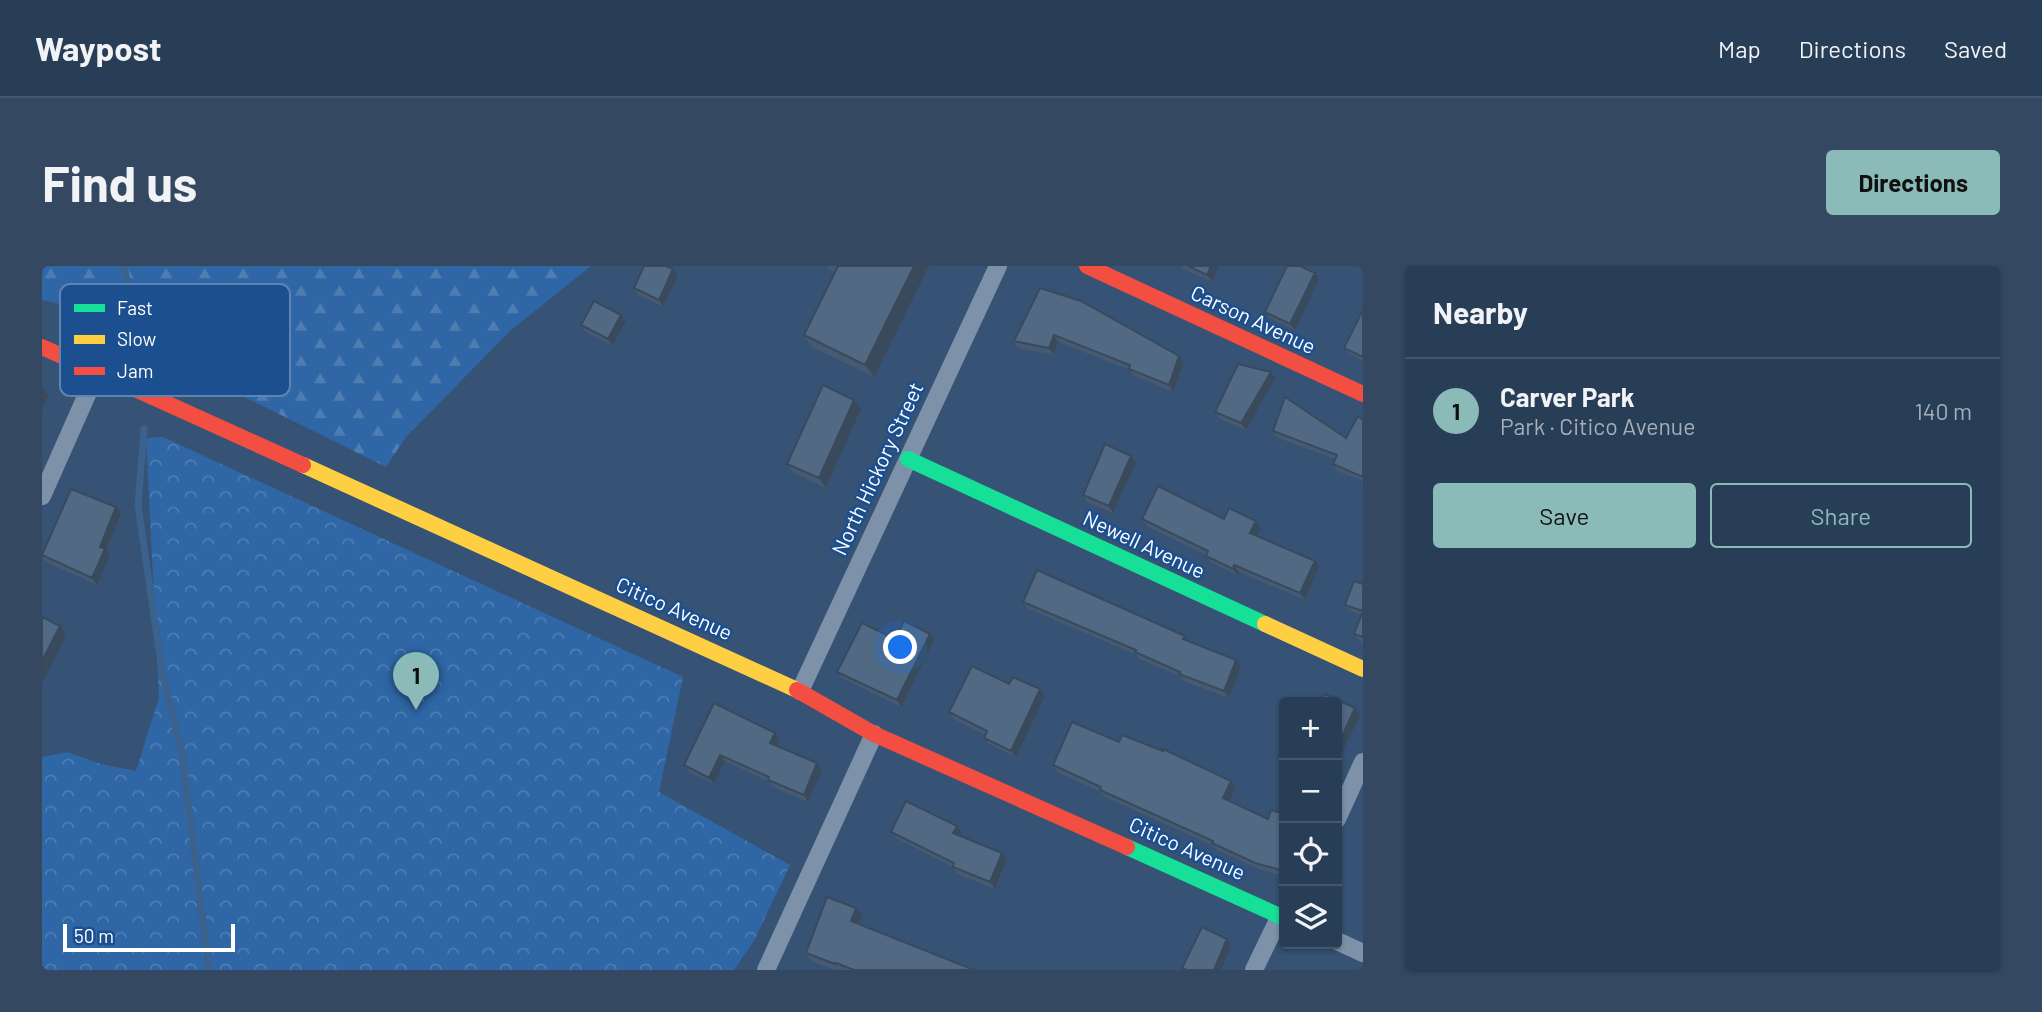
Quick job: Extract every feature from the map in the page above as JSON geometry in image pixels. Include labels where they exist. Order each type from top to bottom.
[{"type":"street","name":"North Hickory Street","points":[[800,691],[998,266]]},
{"type":"street","name":"Carson Avenue","points":[[1087,266],[1363,394]]},
{"type":"street","name":"Citico Avenue","points":[[42,347],[60,355]]},
{"type":"street","points":[[42,496],[86,396]]},
{"type":"street","name":"Citico Avenue","points":[[150,396],[800,691],[874,734],[1279,916]]},
{"type":"street","name":"Newell Avenue","points":[[908,459],[1363,669]]},
{"type":"street","points":[[766,970],[874,734]]},
{"type":"street","points":[[1342,808],[1363,762]]},
{"type":"street","points":[[1254,970],[1279,923]]},
{"type":"street","points":[[1342,943],[1363,953]]},
{"type":"green space","points":[[42,266],[591,266],[510,331],[406,437],[386,467],[243,396],[290,396],[290,284],[60,284],[60,304],[42,300]]},
{"type":"green space","points":[[163,437],[683,677],[659,792],[790,865],[754,941],[734,970],[42,970],[42,757],[67,752],[101,764],[136,771],[159,697],[146,438]]},
{"type":"building","points":[[644,266],[666,266],[673,269],[659,300],[634,288]]},
{"type":"building","points":[[838,266],[914,266],[865,365],[804,335]]},
{"type":"building","points":[[1188,266],[1211,266],[1207,275]]},
{"type":"building","points":[[1287,266],[1300,266],[1315,273],[1290,324],[1265,312]]},
{"type":"building","points":[[1040,288],[1081,301],[1179,356],[1169,385],[1129,369],[1130,365],[1054,335],[1049,348],[1014,341]]},
{"type":"building","points":[[594,301],[621,315],[608,339],[581,325]]},
{"type":"building","points":[[1363,310],[1363,357],[1344,348]]},
{"type":"building","points":[[1238,364],[1271,372],[1241,423],[1215,412]]},
{"type":"building","points":[[823,385],[854,400],[819,478],[787,464]]},
{"type":"building","points":[[1285,397],[1346,438],[1358,416],[1363,420],[1363,477],[1333,464],[1337,455],[1273,431]]},
{"type":"building","points":[[1105,444],[1131,456],[1109,506],[1083,495]]},
{"type":"building","points":[[1158,486],[1224,519],[1229,508],[1256,521],[1250,533],[1315,561],[1300,593],[1234,565],[1233,569],[1206,556],[1208,551],[1142,519]]},
{"type":"building","points":[[71,489],[116,507],[100,547],[105,549],[92,578],[42,555]]},
{"type":"building","points":[[1037,570],[1185,636],[1183,639],[1236,660],[1224,691],[1179,674],[1180,672],[1135,652],[1136,650],[1023,602]]},
{"type":"building","points":[[1354,581],[1363,584],[1363,611],[1345,605]]},
{"type":"building","points":[[1363,611],[1363,637],[1354,634]]},
{"type":"building","points":[[42,617],[60,626],[42,661]]},
{"type":"building","points":[[904,621],[930,634],[897,700],[837,672],[862,623],[895,639]]},
{"type":"building","points":[[972,666],[1009,684],[1013,677],[1040,689],[1011,751],[984,738],[987,731],[949,712]]},
{"type":"building","points":[[1342,702],[1355,708],[1342,736]]},
{"type":"building","points":[[714,703],[775,733],[770,743],[817,763],[804,795],[720,755],[709,778],[684,765]]},
{"type":"building","points":[[1072,722],[1119,742],[1122,735],[1163,749],[1231,781],[1223,798],[1268,819],[1271,810],[1279,812],[1279,870],[1255,863],[1053,765]]},
{"type":"building","points":[[906,801],[957,826],[953,833],[1002,853],[990,882],[953,867],[954,863],[891,832]]},
{"type":"building","points":[[827,897],[856,908],[851,921],[974,970],[854,970],[806,953]]},
{"type":"building","points":[[1202,927],[1227,939],[1214,970],[1182,968]]},
{"type":"waterway","points":[[124,266],[127,284]]},
{"type":"waterway","points":[[144,429],[138,505],[162,671],[182,754],[209,970]]},
{"type":"traffic: fast","points":[[908,459],[1265,624]]},
{"type":"traffic: fast","points":[[1127,847],[1279,916]]},
{"type":"traffic: slow","points":[[303,465],[797,690]]},
{"type":"traffic: slow","points":[[1265,624],[1363,669]]},
{"type":"traffic: jam","points":[[1087,266],[1363,394]]},
{"type":"traffic: jam","points":[[42,347],[60,355]]},
{"type":"traffic: jam","points":[[150,396],[303,465]]},
{"type":"traffic: jam","points":[[797,690],[874,734],[1127,847]]},
{"type":"place","name":"Carver Park","points":[[416,710]]}]
